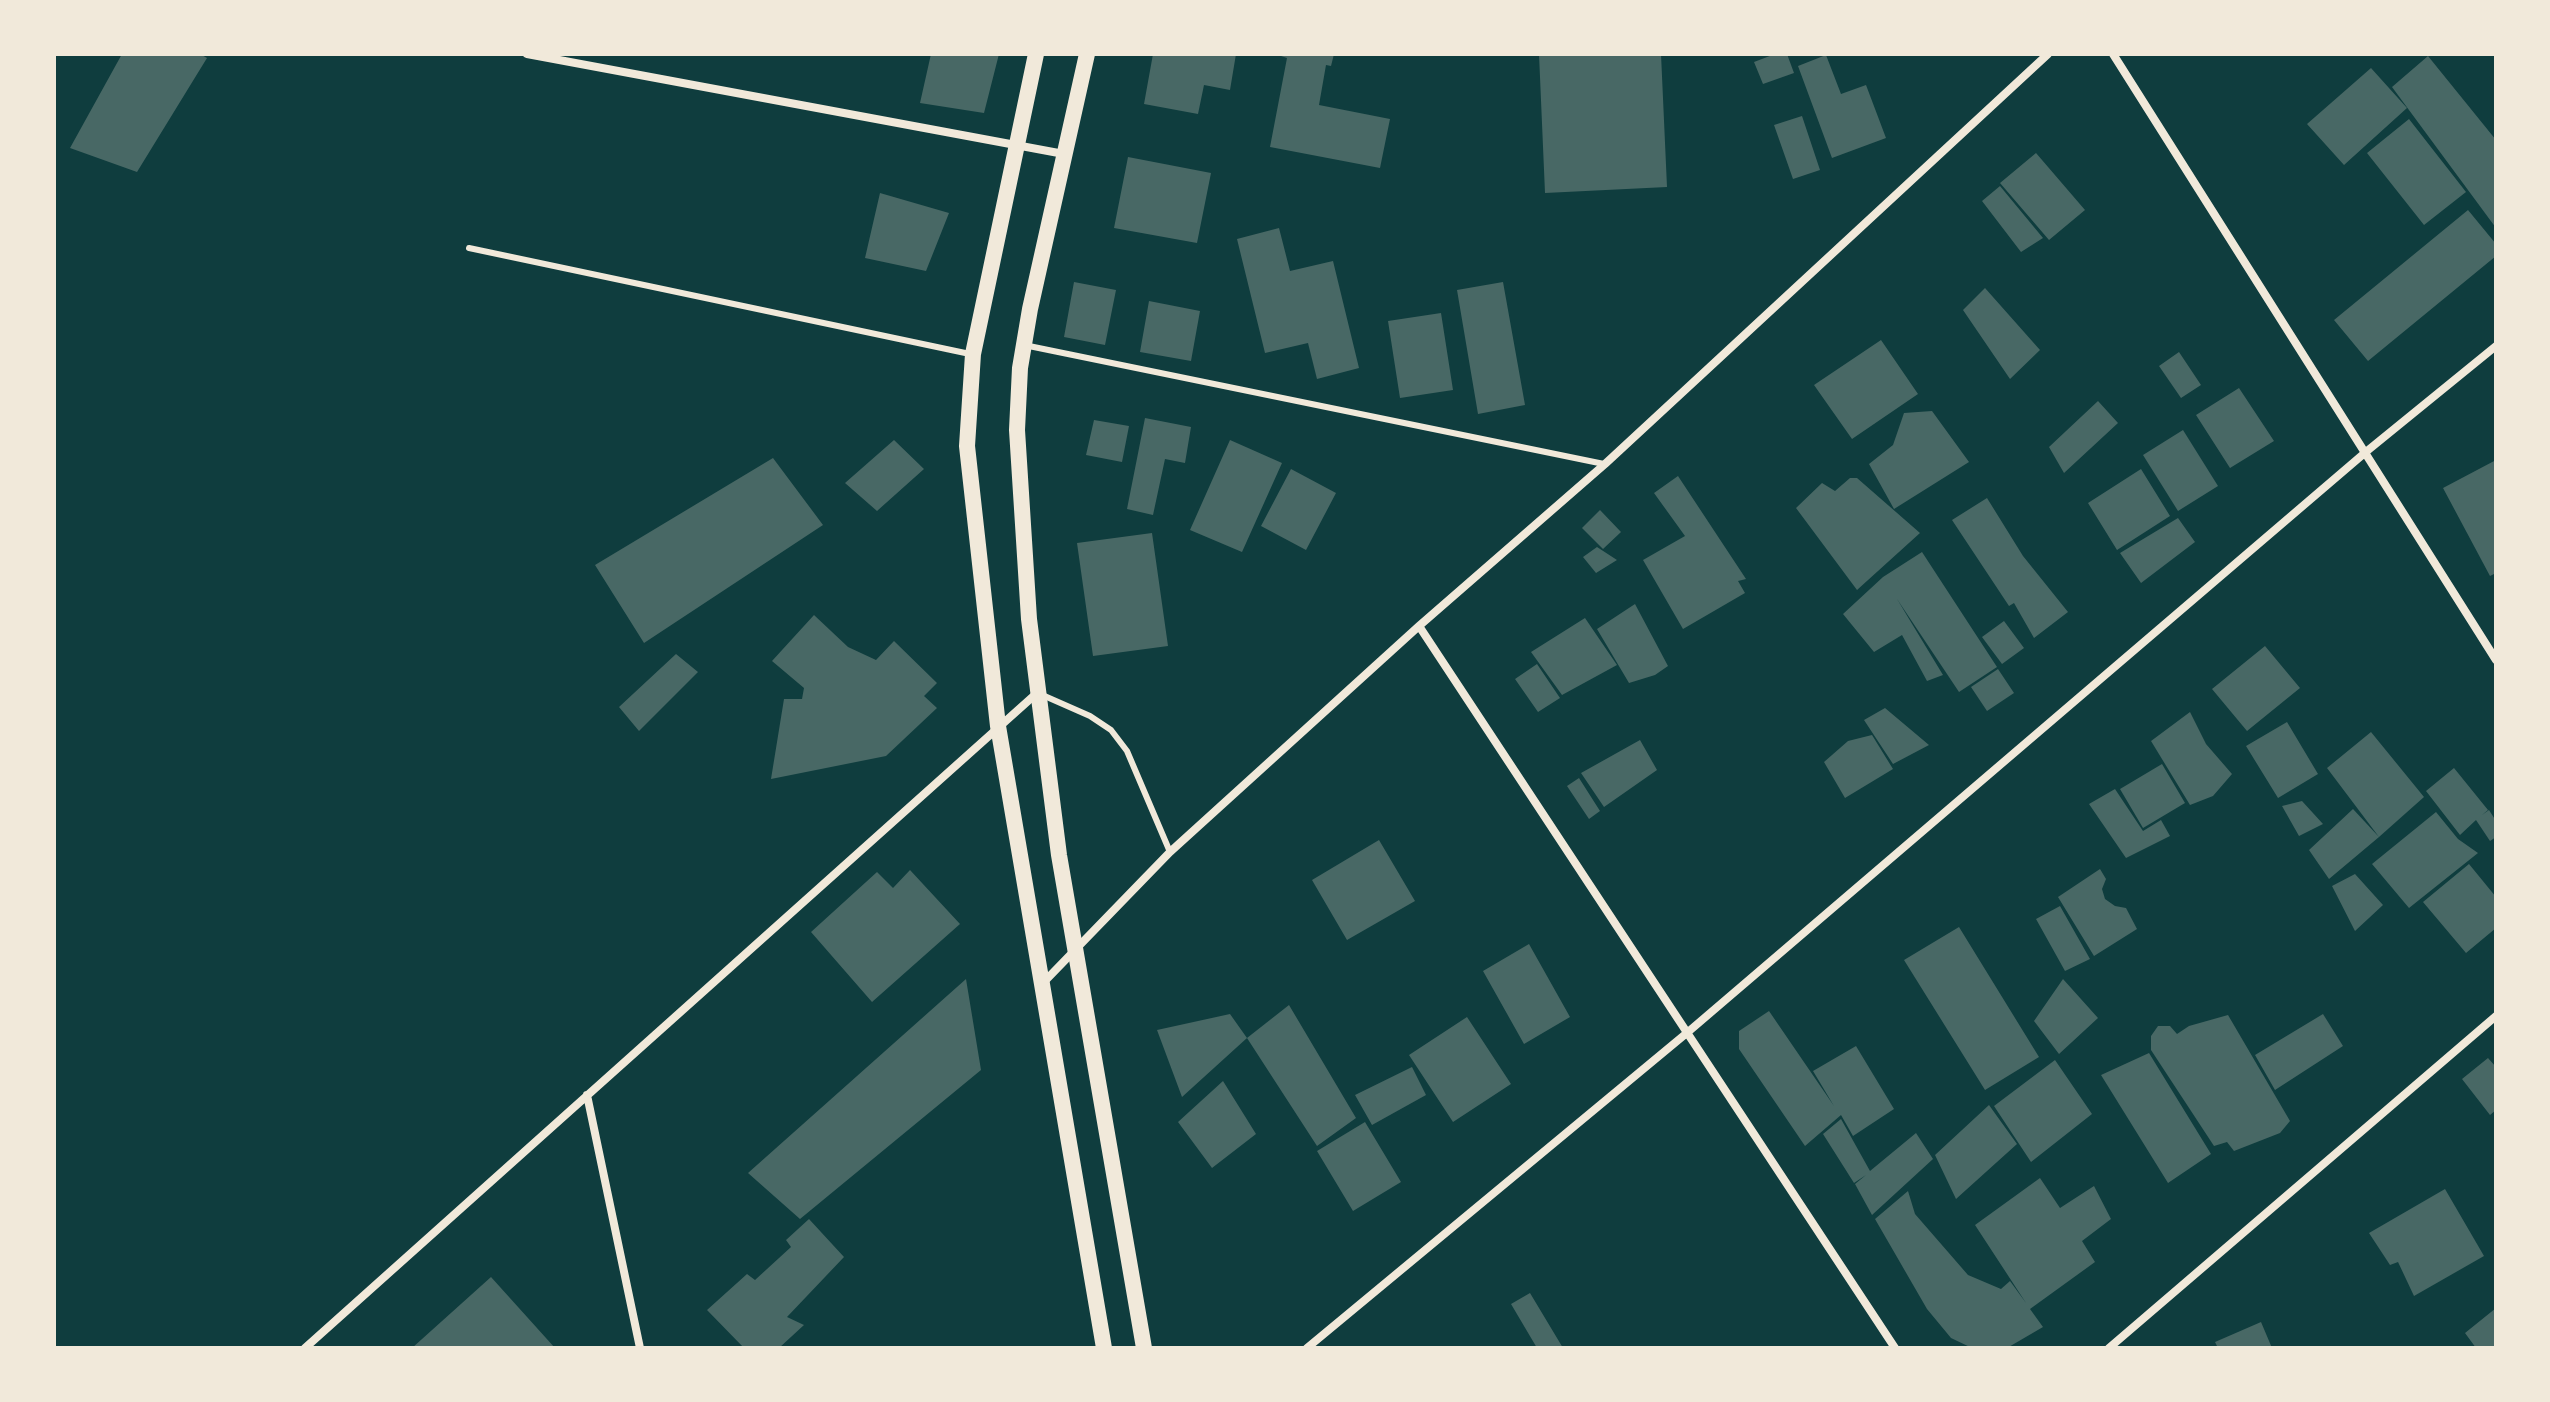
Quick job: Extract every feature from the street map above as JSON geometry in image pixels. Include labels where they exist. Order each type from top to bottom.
[{"type":"main road","points":[[1036,54],[973,354],[967,446],[998,726],[1104,1348]]},
{"type":"main road","points":[[1087,54],[1024,345],[1017,430],[1029,619],[1059,855],[1078,950],[1144,1348]]},
{"type":"street","points":[[527,54],[1064,154]]},
{"type":"street","points":[[1041,985],[1170,852],[1419,626],[1605,464],[2048,54]]},
{"type":"street","points":[[2113,54],[2367,451],[2496,660]]},
{"type":"street","points":[[1307,1348],[1688,1032],[2367,451],[2496,346]]},
{"type":"street","points":[[1419,626],[1895,1348]]},
{"type":"street","points":[[305,1348],[1038,693]]},
{"type":"street","points":[[2109,1348],[2496,1016]]},
{"type":"street","points":[[587,1095],[640,1348]]},
{"type":"lane","points":[[469,248],[973,354]]},
{"type":"lane","points":[[1024,345],[1605,464]]},
{"type":"lane","points":[[1038,693],[1090,716],[1111,730],[1127,751],[1170,852]]},
{"type":"building","points":[[122,54],[200,54],[207,58],[137,172],[70,148]]},
{"type":"building","points":[[931,54],[999,54],[984,113],[920,103]]},
{"type":"building","points":[[1153,54],[1236,54],[1230,90],[1204,85],[1198,114],[1144,104]]},
{"type":"building","points":[[1275,54],[1334,54],[1331,66],[1326,65],[1319,105],[1390,119],[1380,168],[1270,147],[1287,58]]},
{"type":"building","points":[[1539,54],[1661,54],[1667,187],[1545,193]]},
{"type":"building","points":[[1775,54],[1787,54],[1794,73],[1763,84],[1754,62]]},
{"type":"building","points":[[1826,55],[1841,94],[1866,85],[1886,138],[1832,158],[1798,66]]},
{"type":"building","points":[[2428,56],[2496,140],[2496,228],[2392,87]]},
{"type":"building","points":[[2371,68],[2407,108],[2344,165],[2307,124]]},
{"type":"building","points":[[1802,116],[1820,170],[1793,179],[1774,125]]},
{"type":"building","points":[[2409,119],[2466,192],[2424,225],[2367,153]]},
{"type":"building","points":[[2036,153],[2085,210],[2049,240],[2000,183]]},
{"type":"building","points":[[1128,157],[1211,173],[1197,243],[1114,228]]},
{"type":"building","points":[[2000,186],[2043,238],[2021,252],[1982,201]]},
{"type":"building","points":[[880,193],[949,213],[926,271],[865,258]]},
{"type":"building","points":[[2468,210],[2496,244],[2496,256],[2368,361],[2334,320]]},
{"type":"building","points":[[1279,228],[1290,271],[1333,261],[1359,368],[1317,379],[1308,343],[1265,353],[1237,239]]},
{"type":"building","points":[[1074,282],[1116,290],[1105,345],[1064,337]]},
{"type":"building","points":[[1503,282],[1525,405],[1478,414],[1457,290]]},
{"type":"building","points":[[1985,288],[2040,350],[2010,379],[1963,310]]},
{"type":"building","points":[[1149,301],[1200,311],[1191,361],[1140,352]]},
{"type":"building","points":[[1441,313],[1453,390],[1400,398],[1388,321]]},
{"type":"building","points":[[1881,340],[1918,394],[1852,439],[1814,385]]},
{"type":"building","points":[[2179,352],[2201,385],[2181,398],[2159,366]]},
{"type":"building","points":[[2239,388],[2274,441],[2230,468],[2196,415]]},
{"type":"building","points":[[2098,401],[2118,423],[2064,473],[2049,447]]},
{"type":"building","points":[[1932,411],[1969,462],[1894,509],[1869,464],[1893,445],[1904,413]]},
{"type":"building","points":[[1145,418],[1191,427],[1185,463],[1165,459],[1153,515],[1127,509]]},
{"type":"building","points":[[1094,420],[1129,426],[1122,462],[1086,455]]},
{"type":"building","points":[[2183,430],[2218,486],[2178,511],[2143,455]]},
{"type":"building","points":[[894,440],[924,469],[877,511],[845,483]]},
{"type":"building","points":[[1230,440],[1282,463],[1242,552],[1190,530]]},
{"type":"building","points":[[773,458],[823,525],[644,643],[595,565]]},
{"type":"building","points":[[2496,460],[2496,573],[2490,576],[2443,488]]},
{"type":"building","points":[[1291,469],[1336,493],[1306,550],[1261,526]]},
{"type":"building","points":[[2141,469],[2170,516],[2117,550],[2088,503]]},
{"type":"building","points":[[1678,476],[1746,579],[1738,581],[1745,593],[1683,629],[1643,560],[1685,536],[1654,493]]},
{"type":"building","points":[[1850,478],[1857,478],[1920,533],[1857,590],[1796,508],[1822,483],[1835,491]]},
{"type":"building","points":[[1987,498],[2023,556],[2068,612],[2034,638],[2014,603],[2009,606],[1952,520]]},
{"type":"building","points":[[1600,510],[1621,532],[1603,549],[1582,528]]},
{"type":"building","points":[[2178,518],[2195,542],[2141,583],[2120,553]]},
{"type":"building","points":[[1152,533],[1168,646],[1093,656],[1077,543]]},
{"type":"building","points":[[1597,547],[1617,560],[1596,573],[1583,557]]},
{"type":"building","points":[[1922,552],[1997,667],[1959,692],[1897,599],[1943,675],[1927,681],[1902,635],[1874,652],[1843,614],[1883,577]]},
{"type":"building","points":[[1635,604],[1668,666],[1655,675],[1629,683],[1597,629]]},
{"type":"building","points":[[814,615],[848,647],[876,660],[894,641],[937,683],[924,696],[937,708],[886,756],[771,779],[784,699],[802,699],[804,688],[772,661]]},
{"type":"building","points":[[1585,618],[1617,665],[1562,695],[1531,652]]},
{"type":"building","points":[[2004,621],[2024,648],[2002,664],[1982,637]]},
{"type":"building","points":[[2265,646],[2300,688],[2247,731],[2212,689]]},
{"type":"building","points":[[676,654],[698,672],[639,731],[619,707]]},
{"type":"building","points":[[1537,664],[1560,698],[1538,712],[1515,679]]},
{"type":"building","points":[[1998,669],[2014,693],[1987,711],[1971,687]]},
{"type":"building","points":[[1885,708],[1929,745],[1893,764],[1864,720]]},
{"type":"building","points":[[2190,712],[2206,744],[2232,774],[2213,796],[2190,805],[2151,741]]},
{"type":"building","points":[[2287,722],[2318,774],[2278,798],[2246,746]]},
{"type":"building","points":[[2371,732],[2424,797],[2379,837],[2327,768]]},
{"type":"building","points":[[1872,735],[1893,769],[1845,798],[1824,762],[1848,741]]},
{"type":"building","points":[[1640,740],[1657,770],[1604,807],[1581,773]]},
{"type":"building","points":[[2162,764],[2185,803],[2143,828],[2120,789]]},
{"type":"building","points":[[2454,768],[2488,810],[2482,815],[2489,810],[2496,821],[2496,837],[2490,841],[2476,820],[2460,835],[2426,791]]},
{"type":"building","points":[[1579,778],[1600,811],[1589,819],[1567,786]]},
{"type":"building","points":[[2115,789],[2143,831],[2161,820],[2170,836],[2126,858],[2089,804]]},
{"type":"building","points":[[2302,801],[2323,824],[2299,836],[2282,806]]},
{"type":"building","points":[[2353,809],[2379,837],[2329,879],[2309,850]]},
{"type":"building","points":[[2436,812],[2458,839],[2478,853],[2409,908],[2372,864]]},
{"type":"building","points":[[1379,840],[1415,901],[1347,940],[1312,880]]},
{"type":"building","points":[[2469,864],[2496,897],[2496,928],[2466,953],[2423,902]]},
{"type":"building","points":[[2100,869],[2106,879],[2102,889],[2105,899],[2115,906],[2126,908],[2137,929],[2094,956],[2058,897]]},
{"type":"building","points":[[910,870],[960,924],[872,1002],[811,932],[877,872],[893,888]]},
{"type":"building","points":[[2355,874],[2383,905],[2355,931],[2332,886]]},
{"type":"building","points":[[2060,906],[2090,959],[2065,971],[2036,919]]},
{"type":"building","points":[[1959,927],[2039,1057],[1985,1090],[1904,960]]},
{"type":"building","points":[[1529,944],[1570,1017],[1524,1044],[1483,971]]},
{"type":"building","points":[[966,979],[981,1070],[800,1219],[748,1173]]},
{"type":"building","points":[[2063,979],[2098,1018],[2059,1054],[2034,1021]]},
{"type":"building","points":[[1289,1005],[1356,1118],[1317,1146],[1247,1038]]},
{"type":"building","points":[[1769,1011],[1834,1106],[1813,1071],[1856,1046],[1894,1109],[1853,1136],[1841,1115],[1805,1146],[1739,1049],[1739,1031]]},
{"type":"building","points":[[1230,1014],[1247,1038],[1182,1097],[1157,1030]]},
{"type":"building","points":[[2323,1014],[2343,1046],[2275,1090],[2255,1055]]},
{"type":"building","points":[[2228,1015],[2290,1121],[2280,1133],[2234,1151],[2227,1142],[2214,1146],[2151,1050],[2151,1036],[2158,1026],[2170,1026],[2177,1034],[2189,1026]]},
{"type":"building","points":[[1467,1017],[1511,1084],[1453,1122],[1409,1055]]},
{"type":"building","points":[[2149,1053],[2211,1154],[2168,1183],[2101,1075]]},
{"type":"building","points":[[2488,1058],[2496,1067],[2496,1110],[2490,1115],[2462,1079]]},
{"type":"building","points":[[2055,1060],[2092,1114],[2031,1162],[1994,1106]]},
{"type":"building","points":[[1412,1067],[1426,1095],[1372,1125],[1355,1095]]},
{"type":"building","points":[[1223,1081],[1256,1134],[1212,1168],[1178,1122]]},
{"type":"building","points":[[1989,1105],[2017,1144],[1956,1199],[1935,1155]]},
{"type":"building","points":[[1841,1119],[1870,1171],[1916,1133],[1933,1159],[1872,1215],[1855,1184],[1866,1175],[1854,1183],[1823,1134]]},
{"type":"building","points":[[1365,1122],[1401,1182],[1353,1211],[1317,1151]]},
{"type":"building","points":[[2040,1178],[2060,1208],[2094,1186],[2111,1219],[2082,1241],[2095,1262],[2030,1309],[2043,1327],[2007,1348],[1972,1348],[1951,1338],[1927,1309],[1875,1219],[1908,1191],[1915,1214],[1968,1275],[2001,1289],[2010,1281],[2026,1303],[1975,1225]]},
{"type":"building","points":[[2445,1189],[2484,1256],[2414,1296],[2398,1262],[2390,1265],[2369,1233]]},
{"type":"building","points":[[809,1219],[844,1257],[787,1317],[804,1325],[779,1348],[744,1348],[707,1310],[747,1274],[755,1280],[791,1247],[786,1240]]},
{"type":"building","points":[[491,1277],[555,1348],[412,1348]]},
{"type":"building","points":[[1530,1293],[1563,1348],[1537,1348],[1511,1304]]},
{"type":"building","points":[[2496,1308],[2496,1347],[2476,1348],[2465,1333]]},
{"type":"building","points":[[2261,1322],[2272,1348],[2218,1348],[2215,1342]]}]
